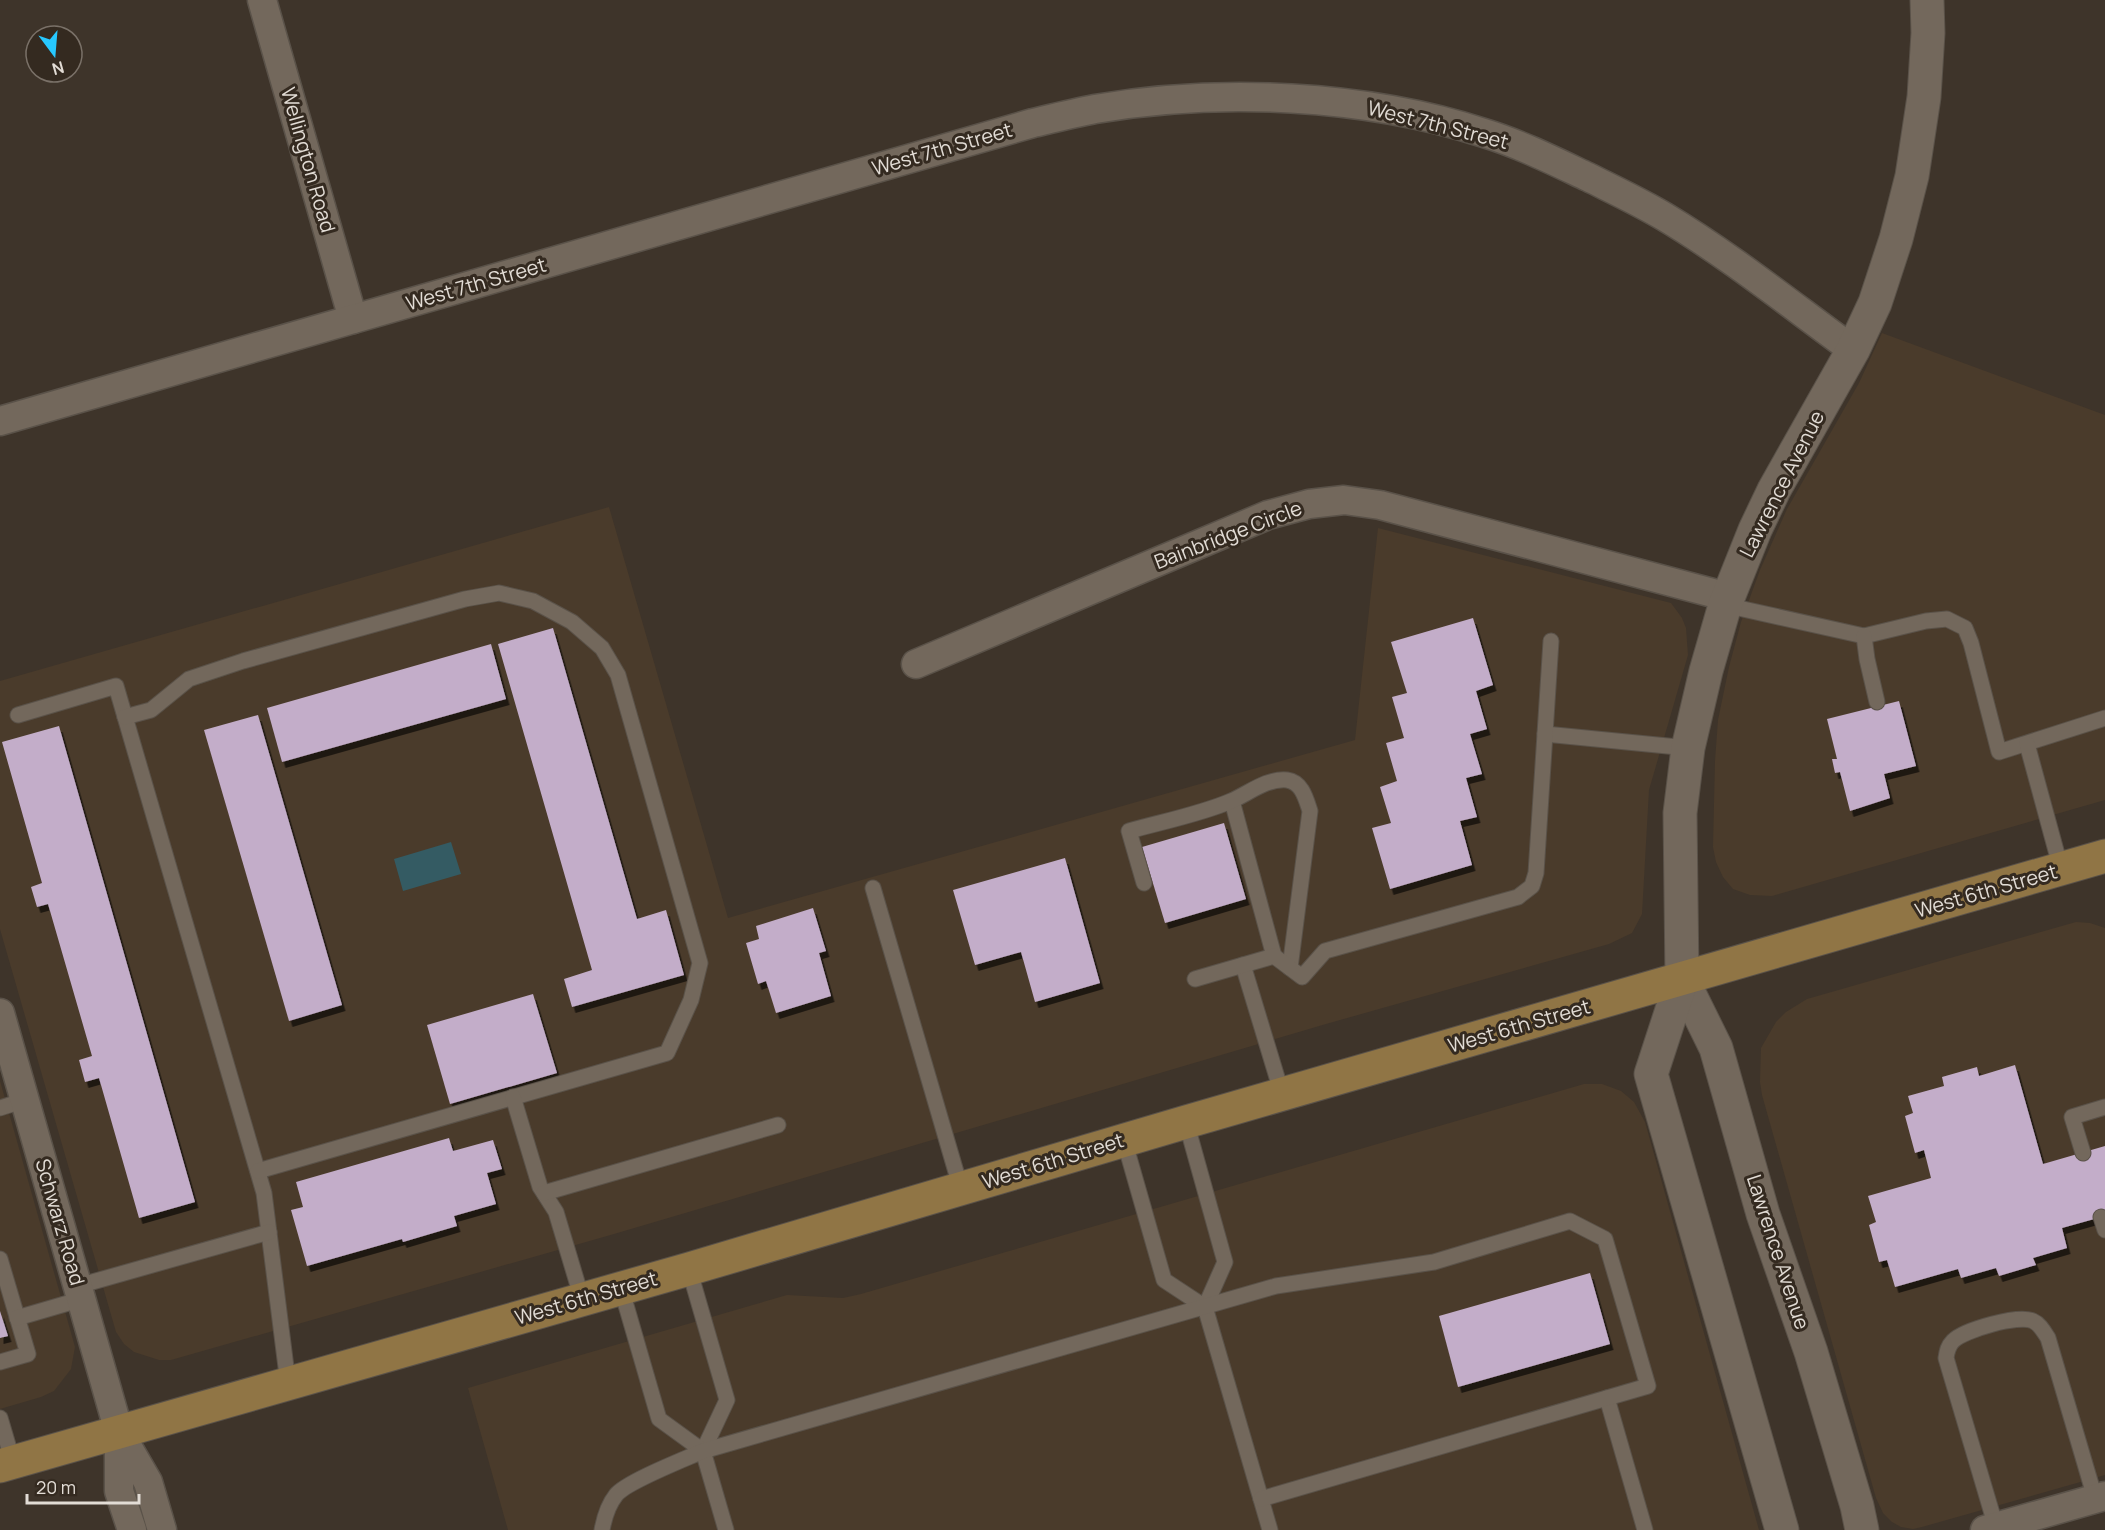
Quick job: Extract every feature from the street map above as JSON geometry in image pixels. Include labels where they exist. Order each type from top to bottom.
[{"type":"main road","name":"West 6th Street","points":[[7,1464],[689,1269],[1124,1140],[2105,856]]},
{"type":"street","name":"Wellington Road","points":[[262,0],[354,319]]},
{"type":"street","name":"Lawrence Avenue","points":[[1782,1530],[1652,1074],[1682,979],[1680,813],[1688,748],[1706,671],[1727,601],[1755,530],[1774,490],[1853,350],[1875,303],[1896,239],[1912,176],[1924,98],[1928,33],[1927,0]]},
{"type":"street","name":"West 7th Street","points":[[0,422],[1043,120],[1095,109],[1165,100],[1299,98],[1358,105],[1425,117],[1484,132],[1536,152],[1663,216],[1713,247],[1853,350]]},
{"type":"street","name":"Bainbridge Circle","points":[[916,664],[1268,515],[1309,504],[1344,500],[1380,505],[1727,601]]},
{"type":"street","name":"Lawrence Avenue","points":[[1682,979],[1716,1048],[1763,1214],[1811,1352],[1857,1506],[1862,1530]]},
{"type":"street","name":"Schwarz Road","points":[[0,1012],[13,1104],[80,1293],[119,1432],[148,1482],[162,1530]]},
{"type":"street","name":"Schwarz Road","points":[[119,1432],[119,1491],[132,1530]]},
{"type":"street","points":[[1991,1528],[2100,1497]]},
{"type":"lane","points":[[125,717],[151,710],[189,679],[243,661],[465,599],[499,593],[532,601],[572,622],[602,648],[618,675],[700,963],[692,1000],[667,1053],[258,1170]]},
{"type":"lane","points":[[1727,601],[1864,636],[1926,621],[1947,619],[1965,628],[2000,752],[2105,718]]},
{"type":"lane","points":[[1864,636],[1877,702]]},
{"type":"lane","points":[[1232,801],[1274,956],[1302,977],[1325,951],[1518,897],[1532,886],[1536,873],[1551,641]]},
{"type":"lane","points":[[18,715],[116,687],[264,1193],[288,1383]]},
{"type":"lane","points":[[1545,734],[1688,748]]},
{"type":"lane","points":[[2027,744],[2061,869]]},
{"type":"lane","points":[[1144,883],[1129,831],[1232,801],[1249,790],[1275,781],[1288,780],[1297,785],[1305,794],[1310,811],[1290,968]]},
{"type":"lane","points":[[873,888],[961,1189]]},
{"type":"lane","points":[[1195,979],[1274,956]]},
{"type":"lane","points":[[1243,965],[1282,1094]]},
{"type":"lane","points":[[513,1097],[540,1187],[556,1212],[582,1299]]},
{"type":"lane","points":[[2083,1153],[2072,1117],[2105,1107]]},
{"type":"lane","points":[[1186,1122],[1225,1262],[1205,1307],[1270,1530]]},
{"type":"lane","points":[[544,1193],[778,1125]]},
{"type":"lane","points":[[1124,1140],[1164,1280],[1205,1307]]},
{"type":"lane","points":[[602,1530],[604,1518],[616,1494],[642,1478],[703,1451],[1276,1286],[1434,1262],[1570,1221],[1605,1239],[1648,1386],[1261,1499]]},
{"type":"lane","points":[[17,1318],[80,1293],[269,1232]]},
{"type":"lane","points":[[0,1259],[28,1354],[0,1362]]},
{"type":"lane","points":[[689,1269],[727,1400],[703,1451]]},
{"type":"lane","points":[[621,1288],[659,1419],[703,1451],[726,1530]]},
{"type":"lane","points":[[1991,1528],[1946,1358],[1947,1349],[1952,1341],[1962,1335],[2018,1318],[2033,1320],[2048,1338],[2100,1497]]},
{"type":"lane","points":[[1607,1398],[1645,1530]]},
{"type":"lane","points":[[0,1418],[7,1464]]},
{"type":"shaded area","points":[[1882,333],[2105,415],[2105,800],[1772,896],[1750,895],[1733,889],[1723,877],[1716,862],[1713,847],[1718,720],[1729,667],[1741,622],[1760,570],[1787,509],[1859,383]]},
{"type":"shaded area","points":[[609,507],[728,918],[1355,740],[1378,528],[1671,603],[1682,618],[1686,628],[1688,655],[1649,790],[1642,914],[1632,933],[1609,944],[1326,1024],[614,1234],[171,1360],[159,1360],[134,1352],[124,1344],[116,1332],[0,929],[0,681]]},
{"type":"shaded area","points":[[2076,922],[2090,923],[2105,928],[2105,1475],[1922,1527],[1913,1529],[1901,1527],[1883,1513],[1876,1498],[1762,1095],[1761,1048],[1776,1022],[1786,1012],[1807,999]]},
{"type":"shaded area","points":[[0,1081],[75,1347],[71,1369],[54,1391],[0,1409]]},
{"type":"shaded area","points":[[1584,1084],[1602,1084],[1621,1091],[1634,1102],[1645,1122],[1759,1530],[508,1530],[468,1388],[787,1295],[843,1298],[861,1294]]},
{"type":"water","points":[[451,842],[461,874],[403,891],[394,859]]},
{"type":"building","points":[[1473,618],[1493,685],[1476,691],[1487,729],[1470,734],[1482,774],[1466,778],[1477,817],[1460,821],[1472,865],[1390,889],[1372,828],[1391,823],[1380,787],[1397,781],[1386,743],[1404,738],[1392,697],[1407,693],[1391,642]]},
{"type":"building","points":[[553,628],[637,919],[666,910],[684,975],[572,1007],[564,979],[592,970],[498,644]]},
{"type":"building","points":[[491,644],[506,699],[282,762],[267,708]]},
{"type":"building","points":[[1899,701],[1916,766],[1884,774],[1890,798],[1850,811],[1840,772],[1835,773],[1832,759],[1837,759],[1827,719]]},
{"type":"building","points":[[258,715],[342,1005],[289,1021],[204,730]]},
{"type":"building","points":[[59,726],[195,1202],[139,1218],[99,1078],[85,1082],[79,1060],[92,1056],[48,904],[37,907],[31,887],[42,883],[2,742]]},
{"type":"building","points":[[1224,823],[1246,899],[1165,923],[1142,847]]},
{"type":"building","points":[[1065,858],[1100,983],[1035,1002],[1021,952],[975,965],[953,890]]},
{"type":"building","points":[[813,908],[826,951],[819,953],[831,996],[776,1013],[766,981],[758,984],[746,943],[759,939],[756,926]]},
{"type":"building","points":[[533,994],[557,1073],[450,1104],[427,1025]]},
{"type":"building","points":[[2015,1065],[2043,1164],[2105,1146],[2105,1216],[2062,1228],[2067,1248],[2033,1258],[2036,1265],[1999,1276],[1996,1268],[1961,1278],[1958,1269],[1895,1287],[1887,1260],[1879,1262],[1869,1225],[1876,1222],[1868,1196],[1931,1178],[1924,1150],[1915,1153],[1905,1116],[1913,1113],[1908,1096],[1944,1086],[1942,1077],[1977,1067],[1979,1076]]},
{"type":"building","points":[[449,1138],[453,1151],[493,1140],[502,1169],[487,1173],[496,1204],[454,1216],[457,1226],[307,1266],[291,1210],[303,1207],[296,1182]]},
{"type":"building","points":[[1590,1273],[1610,1344],[1458,1387],[1439,1316]]},
{"type":"building","points":[[0,1311],[8,1336],[0,1338]]}]
